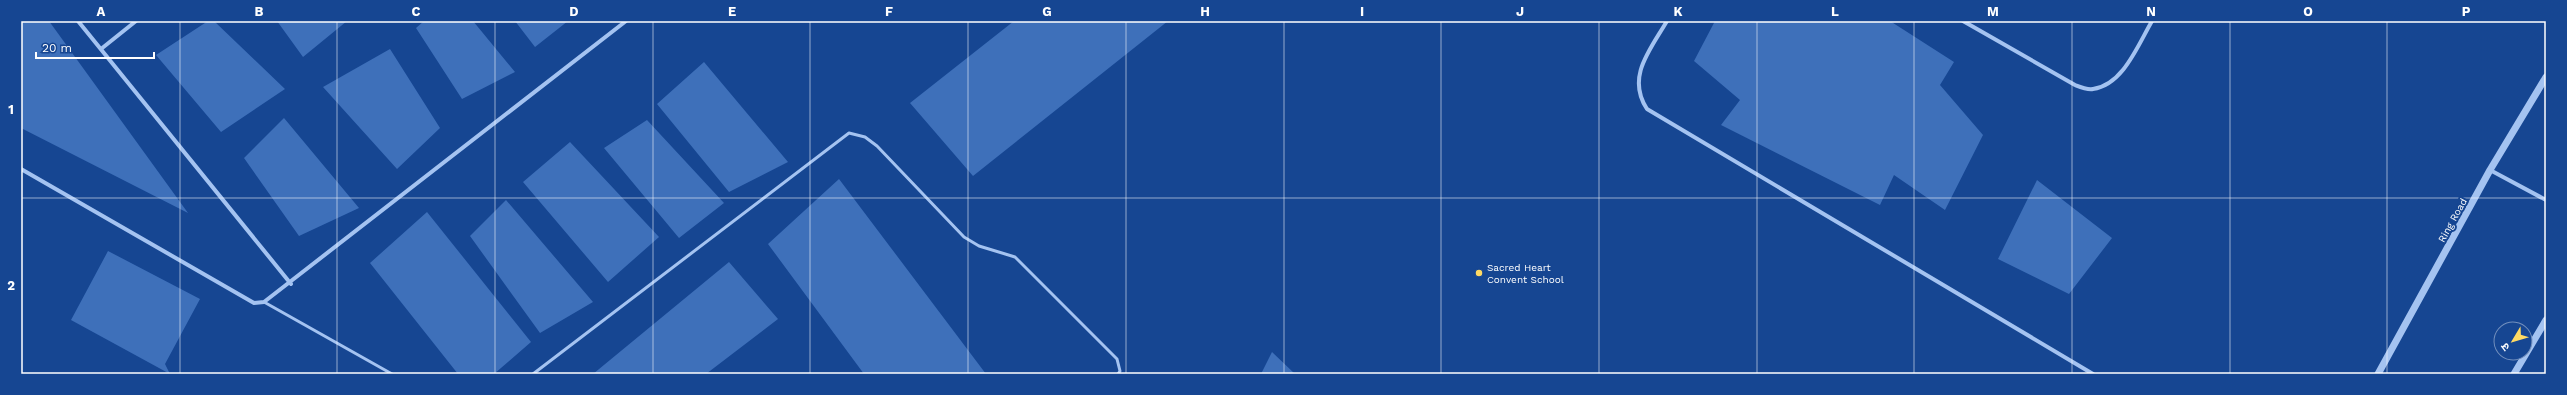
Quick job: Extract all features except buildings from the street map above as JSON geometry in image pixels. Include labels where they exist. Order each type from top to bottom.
[{"type":"street","points":[[78,21],[291,284]]},
{"type":"street","points":[[101,49],[136,21]]},
{"type":"street","points":[[21,169],[254,303],[264,302],[291,284],[626,21]]},
{"type":"street","points":[[1667,21],[1640,68],[1637,85],[1639,98],[1647,109],[2093,374]]},
{"type":"street","points":[[1963,21],[2074,85],[2092,89],[2108,84],[2123,70],[2152,21]]},
{"type":"street","name":"Ring Road","points":[[2378,374],[2490,170],[2546,76]]},
{"type":"street","points":[[2490,170],[2546,200]]},
{"type":"street","points":[[2514,374],[2546,320]]},
{"type":"lane","points":[[533,374],[849,133],[856,133],[877,146],[964,237],[979,246],[1014,257],[1117,359],[1120,371],[1118,374]]},
{"type":"lane","points":[[264,302],[392,374]]},
{"type":"place","name":"Sacred Heart Convent School","points":[[1479,273]]}]
